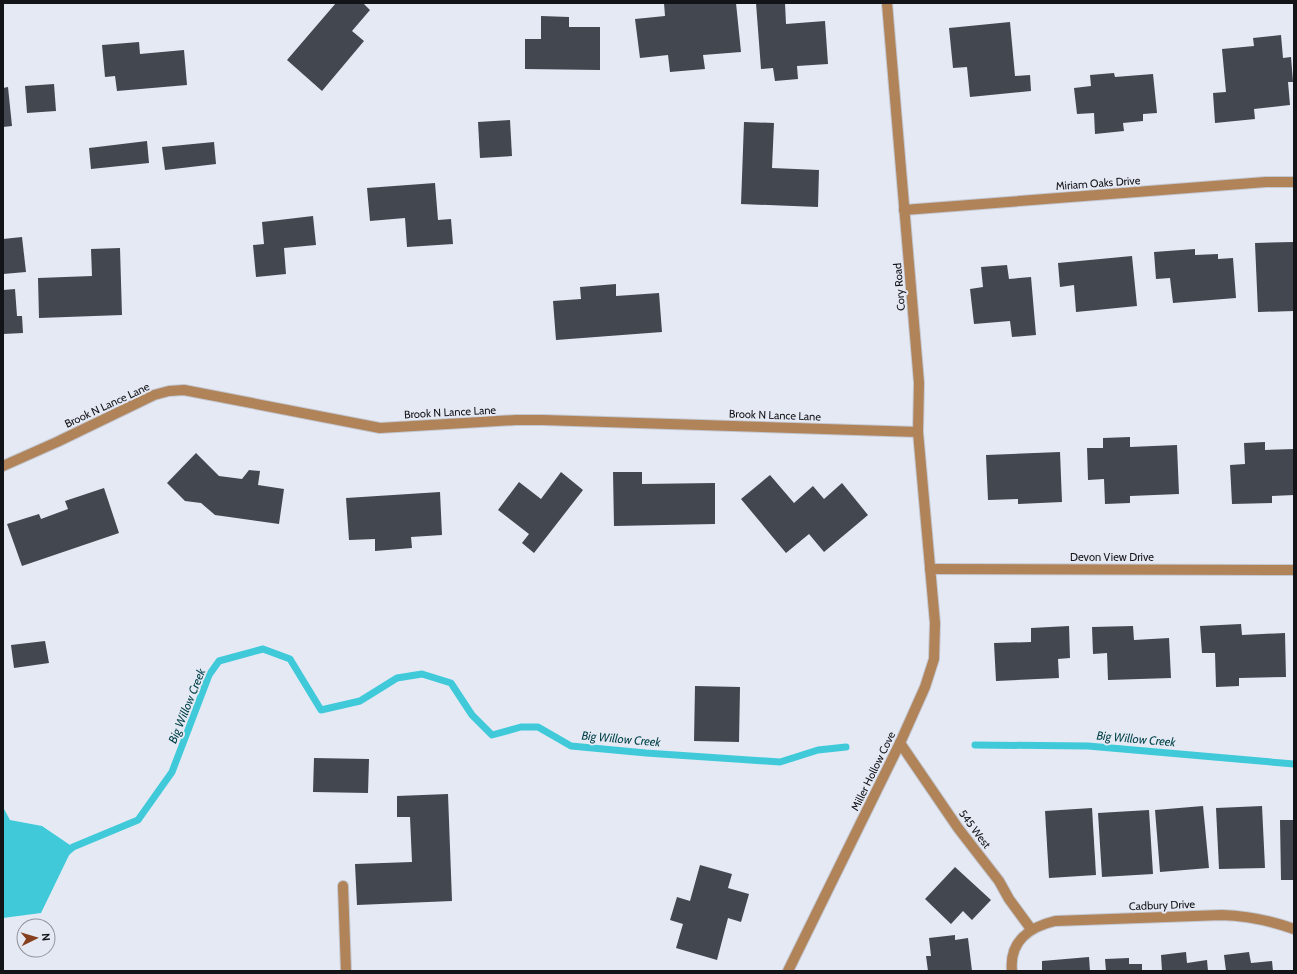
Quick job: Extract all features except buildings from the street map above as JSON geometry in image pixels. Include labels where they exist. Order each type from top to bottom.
[{"type":"street","name":"Cory Road","points":[[887,3],[919,383],[918,432],[930,569]]},
{"type":"street","name":"Miriam Oaks Drive","points":[[904,210],[1266,182],[1294,182]]},
{"type":"street","name":"Brook N Lance Lane","points":[[3,466],[154,395],[169,391],[184,390],[380,428],[516,420],[543,420],[918,432]]},
{"type":"street","name":"Devon View Drive","points":[[930,569],[1294,570]]},
{"type":"street","name":"Miller Hollow Cove","points":[[788,971],[900,743],[925,687],[934,658],[935,623],[930,569]]},
{"type":"street","name":"545 West","points":[[900,743],[958,828],[999,881],[1009,899],[1031,929]]},
{"type":"street","points":[[343,886],[346,971]]},
{"type":"street","name":"Cadbury Drive","points":[[1031,929],[1042,924],[1055,921],[1222,915],[1250,916],[1294,929]]},
{"type":"street","points":[[1012,971],[1011,966],[1016,944],[1031,929]]},
{"type":"water","points":[[3,807],[10,820],[42,826],[73,847],[41,913],[3,918]]},
{"type":"waterway","name":"Big Willow Creek","points":[[67,852],[73,847],[138,820],[172,772],[209,675],[219,661],[263,649],[290,659],[321,710],[360,701],[397,678],[422,674],[451,683],[472,715],[492,735],[521,727],[538,727],[571,746],[646,753],[780,762],[818,750],[846,747]]},
{"type":"waterway","name":"Big Willow Creek","points":[[975,745],[1088,746],[1294,764]]}]
